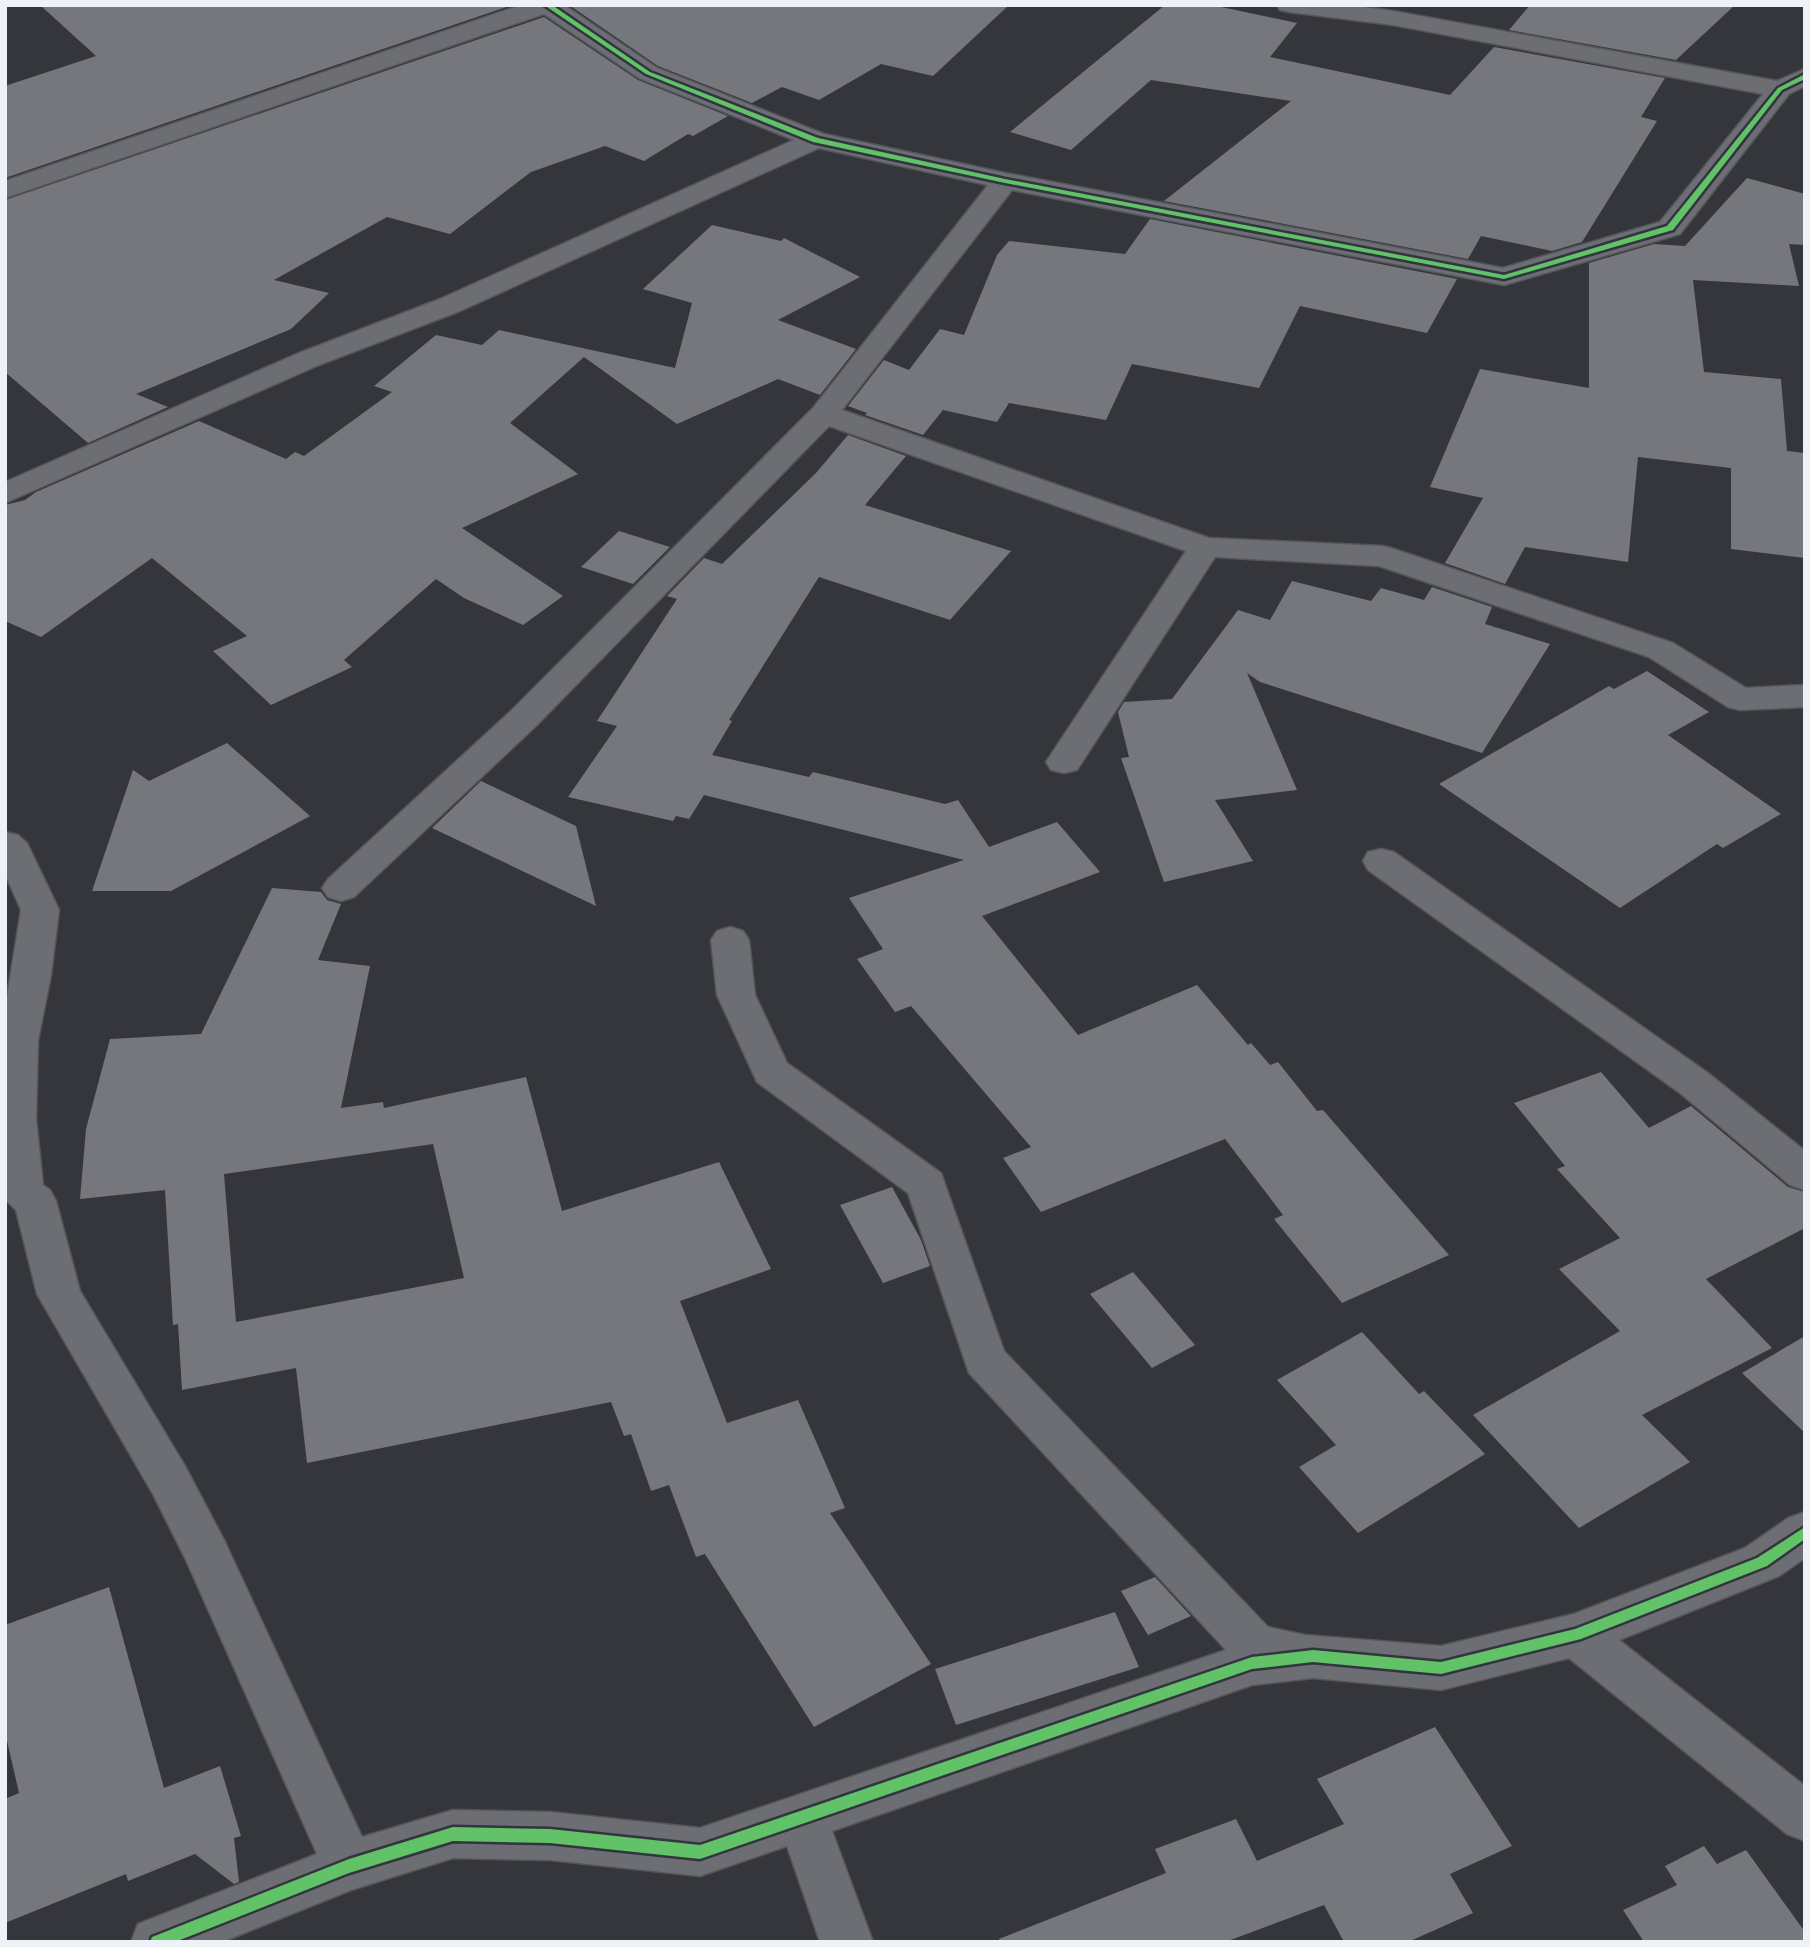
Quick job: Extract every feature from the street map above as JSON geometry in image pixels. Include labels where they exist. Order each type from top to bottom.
[{"type":"street","points":[[5,190],[546,5],[648,73],[817,140],[1005,181],[1504,277],[1670,228],[1780,89],[1805,76]]},
{"type":"street","points":[[1289,5],[1393,18],[1780,89]]},
{"type":"street","points":[[5,494],[146,429],[284,370],[450,305],[817,140]]},
{"type":"street","points":[[341,888],[525,717],[824,414],[1005,181]]},
{"type":"street","points":[[824,414],[1205,547],[1383,556],[1661,650],[1740,699],[1805,696]]},
{"type":"street","points":[[1064,762],[1205,547]]},
{"type":"street","points":[[5,844],[14,852],[40,910],[32,975],[18,1040],[16,1119],[23,1193],[20,1199],[59,1294],[169,1480],[207,1554],[349,1866]]},
{"type":"street","points":[[1381,861],[1694,1083],[1805,1174]]},
{"type":"street","points":[[730,940],[736,995],[771,1072],[926,1184],[985,1360],[1255,1647],[1313,1656],[1441,1668],[1576,1635],[1762,1562],[1805,1532]]},
{"type":"street","points":[[1576,1635],[1805,1817]]},
{"type":"street","points":[[157,1942],[349,1866],[453,1834],[550,1836],[700,1852],[802,1818],[854,1797],[1252,1663],[1313,1656]]},
{"type":"street","points":[[802,1818],[847,1942]]},
{"type":"building","points":[[40,5],[512,5],[5,178],[5,86],[96,56]]},
{"type":"building","points":[[569,5],[1009,5],[933,76],[881,64],[819,100],[782,87],[752,103],[658,66]]},
{"type":"building","points":[[1165,5],[1212,5],[1297,23],[1270,57],[1450,95],[1494,47],[1665,78],[1641,117],[1657,121],[1582,242],[1552,251],[1481,236],[1468,259],[1164,201],[1291,101],[1151,80],[1071,150],[1010,132]]},
{"type":"building","points":[[1530,5],[1735,5],[1676,60],[1509,30]]},
{"type":"building","points":[[544,17],[638,80],[728,116],[693,136],[688,134],[644,161],[605,146],[531,172],[450,234],[387,217],[274,280],[329,293],[291,329],[136,394],[168,407],[88,443],[5,372],[5,200]]},
{"type":"building","points":[[1747,178],[1805,194],[1805,245],[1789,244],[1799,286],[1693,280],[1704,372],[1781,379],[1787,451],[1805,453],[1805,558],[1731,549],[1731,468],[1638,457],[1628,562],[1525,547],[1505,584],[1445,563],[1483,498],[1430,487],[1480,369],[1589,388],[1589,263],[1654,244],[1685,246]]},
{"type":"building","points":[[1150,219],[1457,279],[1427,333],[1300,306],[1259,388],[1132,364],[1106,420],[1009,403],[997,422],[943,410],[923,435],[865,415],[867,413],[848,406],[884,360],[909,370],[940,329],[964,335],[997,255],[1009,241],[1125,254]]},
{"type":"building","points":[[712,225],[781,241],[784,238],[860,277],[778,320],[856,349],[820,395],[778,379],[677,424],[584,357],[510,423],[578,474],[462,528],[563,596],[523,625],[464,598],[436,579],[344,660],[352,667],[271,705],[213,651],[247,636],[152,558],[41,637],[5,621],[5,505],[25,500],[36,492],[199,421],[286,459],[295,452],[304,456],[392,392],[374,386],[436,335],[482,345],[499,330],[675,368],[692,303],[643,289]]},
{"type":"building","points":[[848,435],[906,456],[865,505],[1011,551],[950,620],[819,577],[729,720],[732,721],[712,755],[809,777],[813,772],[945,804],[958,800],[989,847],[1057,822],[1100,872],[982,916],[1078,1035],[1197,985],[1248,1045],[1251,1043],[1270,1065],[1278,1062],[1317,1111],[1323,1110],[1449,1255],[1342,1303],[1274,1219],[1283,1215],[1225,1139],[1041,1212],[1003,1158],[1031,1147],[911,1006],[895,1012],[857,959],[883,949],[849,898],[964,860],[704,795],[689,819],[676,816],[673,821],[568,797],[617,726],[597,721],[677,599],[667,596],[704,558],[722,564],[816,473]]},
{"type":"building","points":[[619,531],[670,547],[633,584],[581,567]]},
{"type":"building","points":[[1292,581],[1371,601],[1381,588],[1424,600],[1432,587],[1492,607],[1485,624],[1550,644],[1482,753],[1260,682],[1247,673],[1297,790],[1215,800],[1253,861],[1164,882],[1121,758],[1129,757],[1118,712],[1124,702],[1172,699],[1238,610],[1270,620]]},
{"type":"building","points":[[1647,671],[1709,712],[1668,735],[1781,814],[1723,848],[1717,844],[1620,908],[1439,784],[1609,686],[1614,689]]},
{"type":"building","points":[[227,743],[310,816],[171,891],[92,891],[133,770],[149,781]]},
{"type":"building","points":[[481,781],[576,826],[596,906],[432,828]]},
{"type":"building","points":[[272,888],[321,892],[327,900],[341,904],[318,960],[370,966],[341,1108],[383,1102],[384,1108],[526,1077],[562,1211],[719,1162],[771,1269],[680,1301],[727,1423],[798,1400],[845,1508],[830,1513],[931,1664],[814,1727],[705,1554],[696,1557],[669,1485],[651,1491],[631,1434],[624,1436],[611,1402],[307,1463],[296,1368],[182,1390],[178,1324],[173,1325],[165,1190],[80,1199],[86,1129],[110,1039],[201,1034]],"holes":[[[433,1144],[464,1278],[236,1322],[224,1174]]]},
{"type":"building","points":[[1601,1072],[1649,1128],[1691,1106],[1788,1187],[1805,1192],[1805,1228],[1706,1279],[1772,1348],[1642,1415],[1690,1462],[1579,1528],[1473,1415],[1620,1331],[1559,1269],[1620,1238],[1557,1169],[1565,1166],[1514,1103]]},
{"type":"building","points":[[892,1187],[921,1240],[930,1266],[883,1283],[840,1205]]},
{"type":"building","points":[[1133,1272],[1195,1345],[1152,1368],[1090,1294]]},
{"type":"building","points":[[1362,1332],[1419,1394],[1424,1391],[1485,1454],[1358,1533],[1299,1467],[1336,1445],[1277,1380]]},
{"type":"building","points":[[1805,1336],[1805,1433],[1742,1373]]},
{"type":"building","points":[[1155,1577],[1191,1616],[1148,1635],[1121,1591]]},
{"type":"building","points":[[109,1587],[164,1788],[220,1766],[241,1836],[234,1838],[239,1882],[234,1884],[195,1854],[128,1881],[126,1874],[5,1923],[5,1799],[19,1793],[5,1732],[5,1625]]},
{"type":"building","points":[[1115,1612],[1139,1667],[956,1725],[935,1669]]},
{"type":"building","points":[[1435,1727],[1512,1846],[1450,1874],[1473,1913],[1408,1942],[1344,1942],[1324,1905],[1225,1942],[999,1942],[999,1939],[1166,1873],[1155,1849],[1236,1819],[1257,1861],[1344,1824],[1317,1779]]},
{"type":"building","points":[[1704,1846],[1717,1864],[1746,1850],[1805,1932],[1805,1942],[1644,1942],[1623,1910],[1677,1885],[1665,1866]]},
{"type":"cycle path","points":[[547,5],[648,73],[816,140],[1005,181],[1504,277],[1670,228],[1780,89],[1805,76]]},
{"type":"cycle path","points":[[157,1942],[349,1866],[453,1834],[550,1836],[700,1852],[1252,1663],[1313,1656],[1441,1668],[1576,1635],[1762,1562],[1805,1532]]}]
